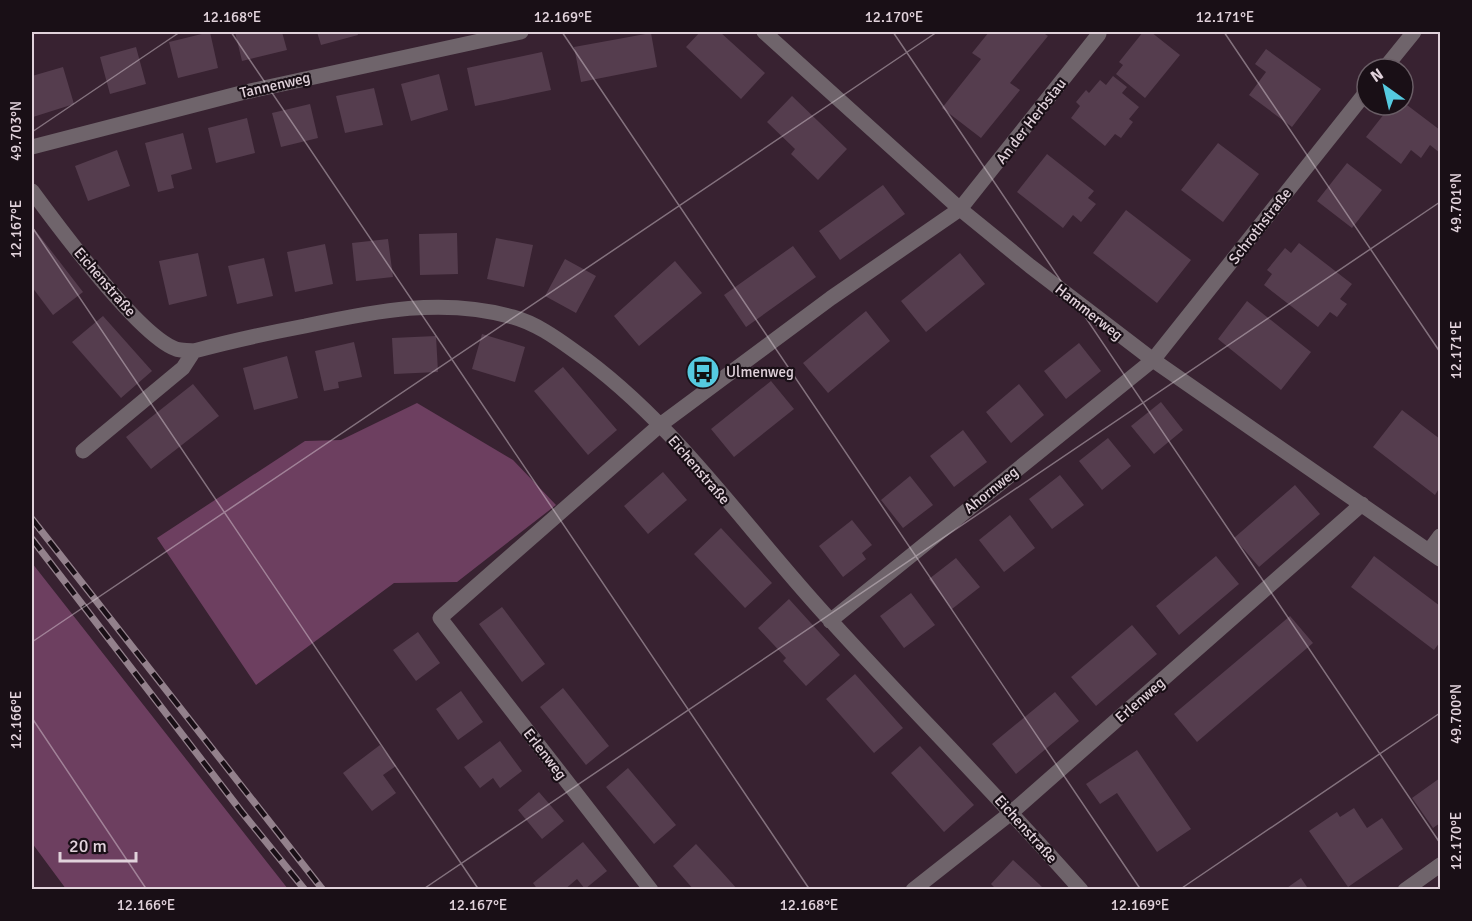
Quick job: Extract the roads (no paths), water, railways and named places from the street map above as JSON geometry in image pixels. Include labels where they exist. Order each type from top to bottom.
[{"type":"street","name":"Tannenweg","points":[[32,147],[241,93],[521,32]]},
{"type":"street","name":"Hammerweg","points":[[764,32],[960,209],[1153,360],[1435,555]]},
{"type":"street","name":"An der Herbstau","points":[[960,209],[1099,32]]},
{"type":"street","points":[[1394,57],[1414,32]]},
{"type":"street","name":"Schrothstraße","points":[[1153,360],[1355,106]]},
{"type":"street","name":"Eichenstraße","points":[[32,191],[63,234],[145,329],[175,349],[194,351],[377,311],[440,306],[480,309],[517,318],[550,334],[592,363],[660,425],[830,621],[1012,812],[1081,890]]},
{"type":"street","points":[[660,425],[831,298],[960,209]]},
{"type":"street","points":[[83,451],[183,368],[194,351]]},
{"type":"street","name":"Ahornweg","points":[[830,621],[1153,360]]},
{"type":"street","name":"Erlenweg","points":[[651,890],[440,618],[660,425]]},
{"type":"street","name":"Erlenweg","points":[[913,890],[1012,812],[1362,504]]},
{"type":"street","points":[[1435,555],[1440,536]]},
{"type":"street","points":[[1405,890],[1440,865]]},
{"type":"railway","points":[[32,519],[323,890]]},
{"type":"railway","points":[[32,539],[241,811],[305,890]]},
{"type":"place","name":"Ulmenweg","points":[[703,372]]}]
